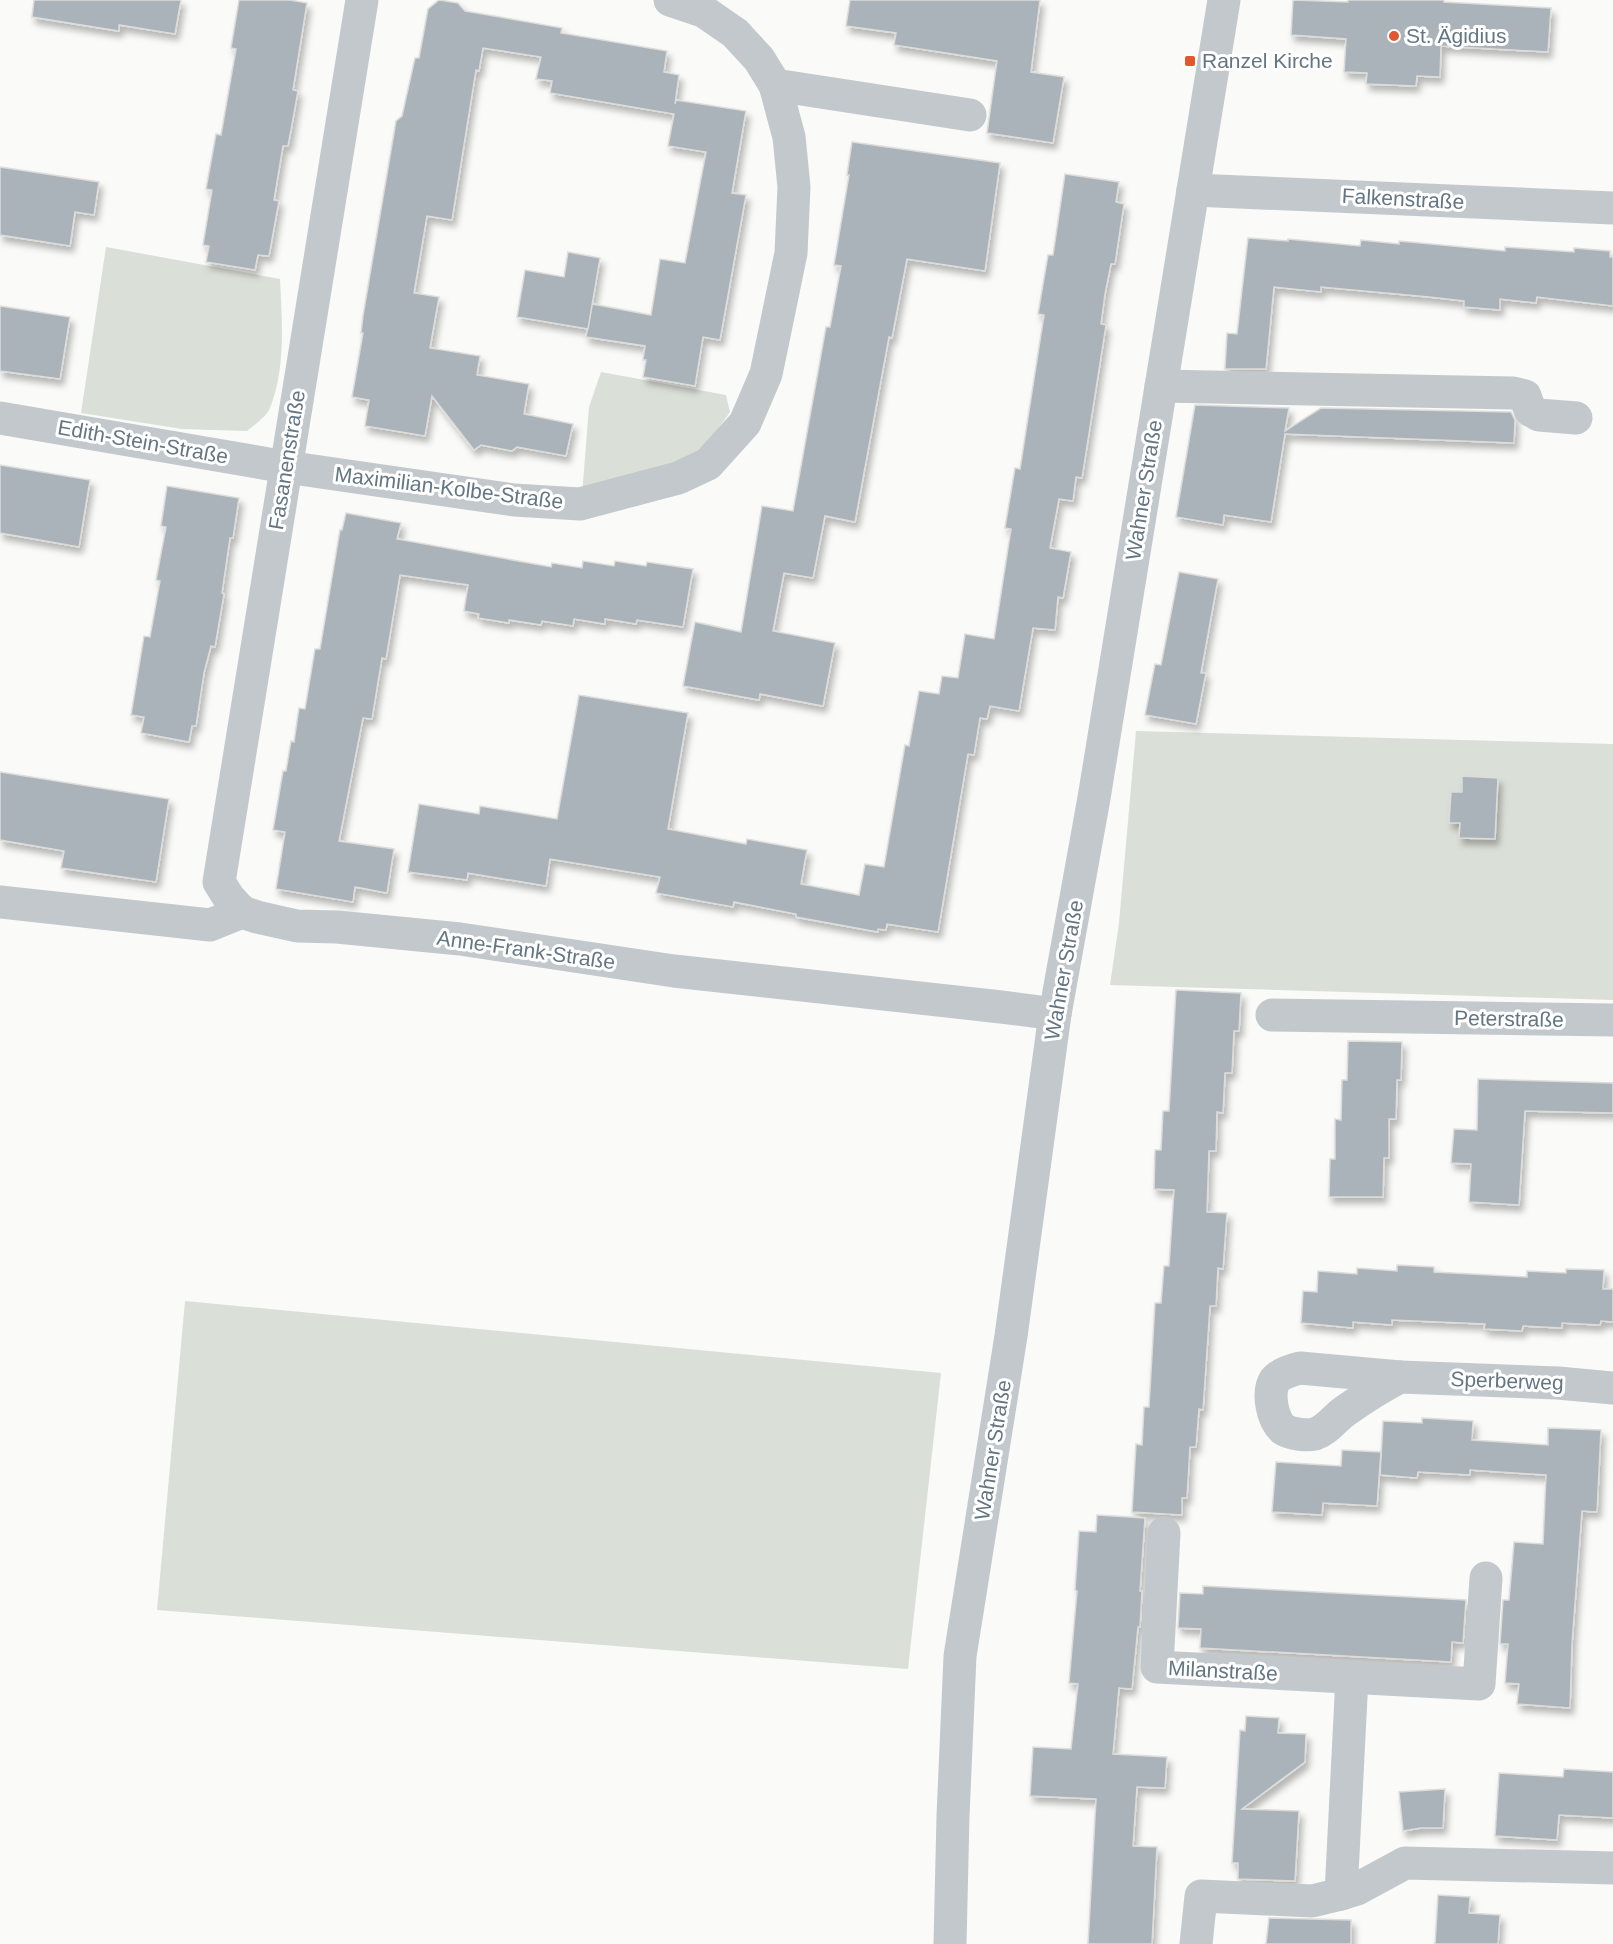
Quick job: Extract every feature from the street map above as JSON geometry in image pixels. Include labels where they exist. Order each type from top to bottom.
[{"type":"street","name":"Fasanenstraße","points":[[242,912],[219,882],[362,0]]},
{"type":"street","name":"Maximilian-Kolbe-Straße","points":[[286,467],[514,500],[580,504],[678,478],[708,464],[745,423],[766,374],[791,253],[794,187],[789,137],[775,85],[759,59],[735,33],[703,11],[670,0]]},
{"type":"street","name":"Wahner Straße","points":[[950,1944],[952,1816],[960,1656],[1011,1335],[1055,1014],[1094,798],[1224,0]]},
{"type":"street","points":[[775,85],[970,115]]},
{"type":"street","name":"Falkenstraße","points":[[1193,190],[1613,208]]},
{"type":"street","points":[[1161,387],[1513,393],[1525,396],[1530,410],[1539,415],[1576,418]]},
{"type":"street","name":"Edith-Stein-Straße","points":[[0,418],[286,467]]},
{"type":"street","points":[[0,902],[210,925],[242,912]]},
{"type":"street","name":"Anne-Frank-Straße","points":[[242,912],[297,926],[337,927],[460,939],[674,971],[1001,1006],[1055,1014]]},
{"type":"street","name":"Peterstraße","points":[[1272,1015],[1613,1020]]},
{"type":"street","name":"Sperberweg","points":[[1401,1377],[1558,1383],[1613,1388]]},
{"type":"street","name":"Milanstraße","points":[[1164,1533],[1157,1667],[1479,1684],[1486,1578]]},
{"type":"street","points":[[1341,1894],[1352,1677]]},
{"type":"street","points":[[1196,1944],[1201,1896],[1312,1901],[1358,1889],[1405,1863],[1613,1868]]},
{"type":"shaded area","points":[[106,247],[280,279],[282,344],[279,377],[270,408],[260,421],[247,431],[182,429],[81,413]]},
{"type":"shaded area","points":[[601,372],[726,395],[730,412],[699,456],[582,495],[589,407]]},
{"type":"shaded area","points":[[1136,731],[1613,744],[1613,1000],[1110,985],[1119,923]]},
{"type":"shaded area","points":[[185,1301],[941,1373],[908,1669],[157,1610]]},
{"type":"building","points":[[34,0],[181,0],[175,34],[119,25],[119,31],[32,17]]},
{"type":"building","points":[[239,0],[290,0],[307,3],[293,90],[298,91],[288,146],[283,146],[274,200],[279,201],[269,256],[258,255],[255,270],[206,262],[209,246],[203,245],[212,190],[206,189],[216,134],[221,135],[236,49],[231,48]]},
{"type":"building","points":[[439,0],[458,3],[465,11],[562,28],[561,33],[667,51],[664,72],[679,75],[675,104],[676,100],[746,111],[732,193],[746,195],[720,340],[703,337],[695,386],[643,377],[646,360],[643,360],[645,346],[586,337],[592,304],[651,315],[660,259],[685,263],[706,152],[668,146],[674,114],[550,93],[552,81],[536,79],[541,57],[483,48],[479,71],[476,70],[452,220],[427,216],[414,293],[439,297],[430,348],[480,356],[477,375],[529,384],[524,414],[573,424],[566,456],[517,447],[512,451],[481,445],[474,450],[432,396],[425,436],[365,426],[369,400],[352,397],[363,333],[361,333],[363,316],[396,121],[402,116],[415,58],[419,58],[428,9]]},
{"type":"building","points":[[850,0],[1040,0],[1031,72],[1064,77],[1053,143],[987,133],[997,61],[894,45],[896,33],[846,26]]},
{"type":"building","points":[[1293,0],[1348,2],[1348,0],[1444,0],[1444,2],[1551,8],[1548,52],[1441,46],[1440,77],[1417,76],[1416,86],[1366,84],[1367,73],[1344,72],[1346,39],[1291,35]]},
{"type":"building","points":[[852,142],[1000,163],[985,271],[907,259],[892,338],[889,337],[855,522],[825,516],[813,578],[784,573],[773,631],[835,643],[823,706],[760,694],[759,700],[683,686],[695,622],[741,632],[762,506],[793,511],[826,327],[830,327],[841,266],[834,265],[849,175],[847,175]]},
{"type":"building","points":[[0,167],[99,182],[94,215],[75,212],[70,246],[0,235]]},
{"type":"building","points":[[1065,174],[1119,182],[1116,202],[1124,204],[1115,264],[1111,264],[1105,294],[1101,324],[1106,325],[1082,478],[1076,477],[1073,501],[1059,499],[1050,548],[1071,552],[1063,598],[1058,597],[1055,630],[1033,628],[1019,711],[990,706],[987,719],[980,718],[974,755],[968,754],[938,932],[887,924],[886,930],[878,929],[878,932],[796,917],[796,914],[734,902],[733,907],[656,893],[660,877],[550,859],[546,886],[468,873],[467,880],[408,872],[419,804],[479,814],[480,806],[557,819],[579,695],[688,713],[668,829],[746,844],[747,839],[807,850],[801,884],[859,895],[865,864],[884,867],[905,745],[909,746],[919,691],[939,694],[942,676],[958,678],[965,634],[994,639],[1011,529],[1005,528],[1015,468],[1020,469],[1044,315],[1038,314],[1048,255],[1053,255]]},
{"type":"building","points":[[1248,238],[1288,241],[1288,239],[1360,246],[1361,240],[1399,244],[1399,241],[1505,251],[1505,247],[1574,252],[1574,248],[1610,251],[1610,257],[1613,257],[1613,306],[1537,297],[1536,303],[1500,299],[1500,310],[1464,307],[1464,301],[1429,297],[1321,287],[1321,292],[1274,287],[1266,369],[1225,369],[1227,333],[1237,334]]},
{"type":"building","points":[[568,252],[600,258],[588,329],[517,317],[525,270],[564,277]]},
{"type":"building","points":[[0,306],[70,317],[60,379],[0,371]]},
{"type":"building","points":[[1195,405],[1289,408],[1285,431],[1321,408],[1511,412],[1515,420],[1514,443],[1285,434],[1271,522],[1224,515],[1223,525],[1176,517]]},
{"type":"building","points":[[0,465],[90,480],[79,547],[0,533]]},
{"type":"building","points":[[167,486],[239,498],[233,538],[230,538],[215,647],[211,646],[204,673],[196,726],[192,726],[189,742],[141,733],[144,717],[131,715],[144,636],[150,637],[160,581],[156,580],[166,527],[161,526]]},
{"type":"building","points":[[346,513],[401,523],[397,539],[551,567],[552,563],[582,568],[583,561],[614,566],[615,561],[646,566],[647,562],[693,569],[683,627],[637,620],[636,624],[605,619],[605,624],[574,619],[573,626],[542,621],[541,625],[509,620],[509,623],[478,618],[479,614],[464,611],[468,585],[400,575],[386,659],[382,658],[372,719],[363,718],[339,841],[394,849],[387,893],[355,887],[353,902],[276,889],[285,832],[273,830],[283,771],[286,771],[291,741],[294,742],[299,708],[305,709],[315,649],[320,649],[340,530],[342,530]]},
{"type":"building","points":[[1179,572],[1218,579],[1201,673],[1206,673],[1196,724],[1145,715],[1155,664],[1161,665]]},
{"type":"building","points":[[0,772],[169,799],[156,882],[61,868],[64,851],[0,840]]},
{"type":"building","points":[[1462,776],[1498,778],[1495,839],[1459,838],[1460,823],[1449,823],[1451,792],[1462,792]]},
{"type":"building","points":[[1176,990],[1241,993],[1239,1031],[1234,1031],[1232,1073],[1225,1073],[1223,1113],[1217,1112],[1216,1151],[1209,1151],[1207,1212],[1227,1213],[1223,1269],[1218,1268],[1216,1306],[1210,1306],[1203,1410],[1199,1409],[1196,1447],[1190,1447],[1187,1498],[1182,1498],[1182,1515],[1132,1512],[1136,1444],[1142,1445],[1144,1407],[1149,1407],[1155,1303],[1161,1303],[1164,1266],[1169,1266],[1174,1190],[1154,1189],[1155,1150],[1161,1150],[1163,1111],[1169,1111]]},
{"type":"building","points":[[1348,1041],[1402,1042],[1401,1080],[1397,1080],[1396,1119],[1389,1119],[1389,1158],[1384,1158],[1383,1197],[1329,1197],[1330,1159],[1335,1159],[1335,1119],[1341,1120],[1342,1080],[1347,1080]]},
{"type":"building","points":[[1478,1079],[1613,1083],[1613,1113],[1525,1111],[1519,1205],[1469,1202],[1471,1164],[1451,1163],[1454,1129],[1477,1130]]},
{"type":"building","points":[[1397,1265],[1434,1267],[1434,1272],[1527,1277],[1527,1271],[1566,1273],[1566,1269],[1604,1270],[1603,1289],[1613,1289],[1613,1322],[1601,1321],[1600,1325],[1562,1323],[1562,1328],[1523,1326],[1522,1331],[1484,1329],[1485,1324],[1392,1320],[1392,1325],[1353,1322],[1353,1328],[1301,1323],[1303,1291],[1317,1292],[1318,1271],[1357,1274],[1357,1268],[1397,1271]]},
{"type":"building","points":[[1422,1418],[1473,1421],[1472,1440],[1548,1445],[1548,1428],[1601,1430],[1597,1512],[1582,1511],[1572,1644],[1570,1708],[1517,1704],[1519,1684],[1505,1683],[1508,1644],[1500,1644],[1503,1600],[1509,1600],[1514,1542],[1543,1544],[1546,1475],[1470,1470],[1470,1475],[1418,1472],[1417,1478],[1380,1475],[1383,1421],[1422,1423]]},
{"type":"building","points":[[1342,1450],[1381,1452],[1377,1506],[1323,1503],[1322,1515],[1272,1512],[1276,1462],[1341,1466]]},
{"type":"building","points":[[1097,1515],[1145,1518],[1140,1627],[1138,1627],[1132,1689],[1119,1688],[1113,1754],[1167,1757],[1165,1788],[1137,1787],[1133,1846],[1157,1847],[1152,1944],[1088,1944],[1096,1799],[1030,1796],[1033,1747],[1071,1749],[1078,1684],[1069,1683],[1077,1591],[1075,1590],[1079,1531],[1096,1532]]},
{"type":"building","points":[[1203,1586],[1466,1600],[1463,1643],[1452,1642],[1451,1662],[1200,1648],[1201,1629],[1178,1628],[1180,1593],[1203,1594]]},
{"type":"building","points":[[1246,1716],[1279,1718],[1278,1733],[1306,1734],[1305,1762],[1242,1809],[1299,1811],[1295,1881],[1238,1879],[1238,1863],[1232,1863],[1240,1730],[1245,1731]]},
{"type":"building","points":[[1564,1769],[1613,1772],[1613,1818],[1559,1815],[1557,1840],[1495,1836],[1499,1773],[1563,1777]]},
{"type":"building","points":[[1445,1789],[1443,1828],[1403,1831],[1399,1792]]},
{"type":"building","points":[[1438,1895],[1470,1897],[1469,1913],[1500,1915],[1498,1944],[1435,1944]]},
{"type":"building","points":[[1269,1918],[1351,1920],[1351,1944],[1266,1944]]},
{"type":"place","name":"St. Ägidius","points":[[1394,36]]},
{"type":"place","name":"Ranzel Kirche","points":[[1190,61]]}]
